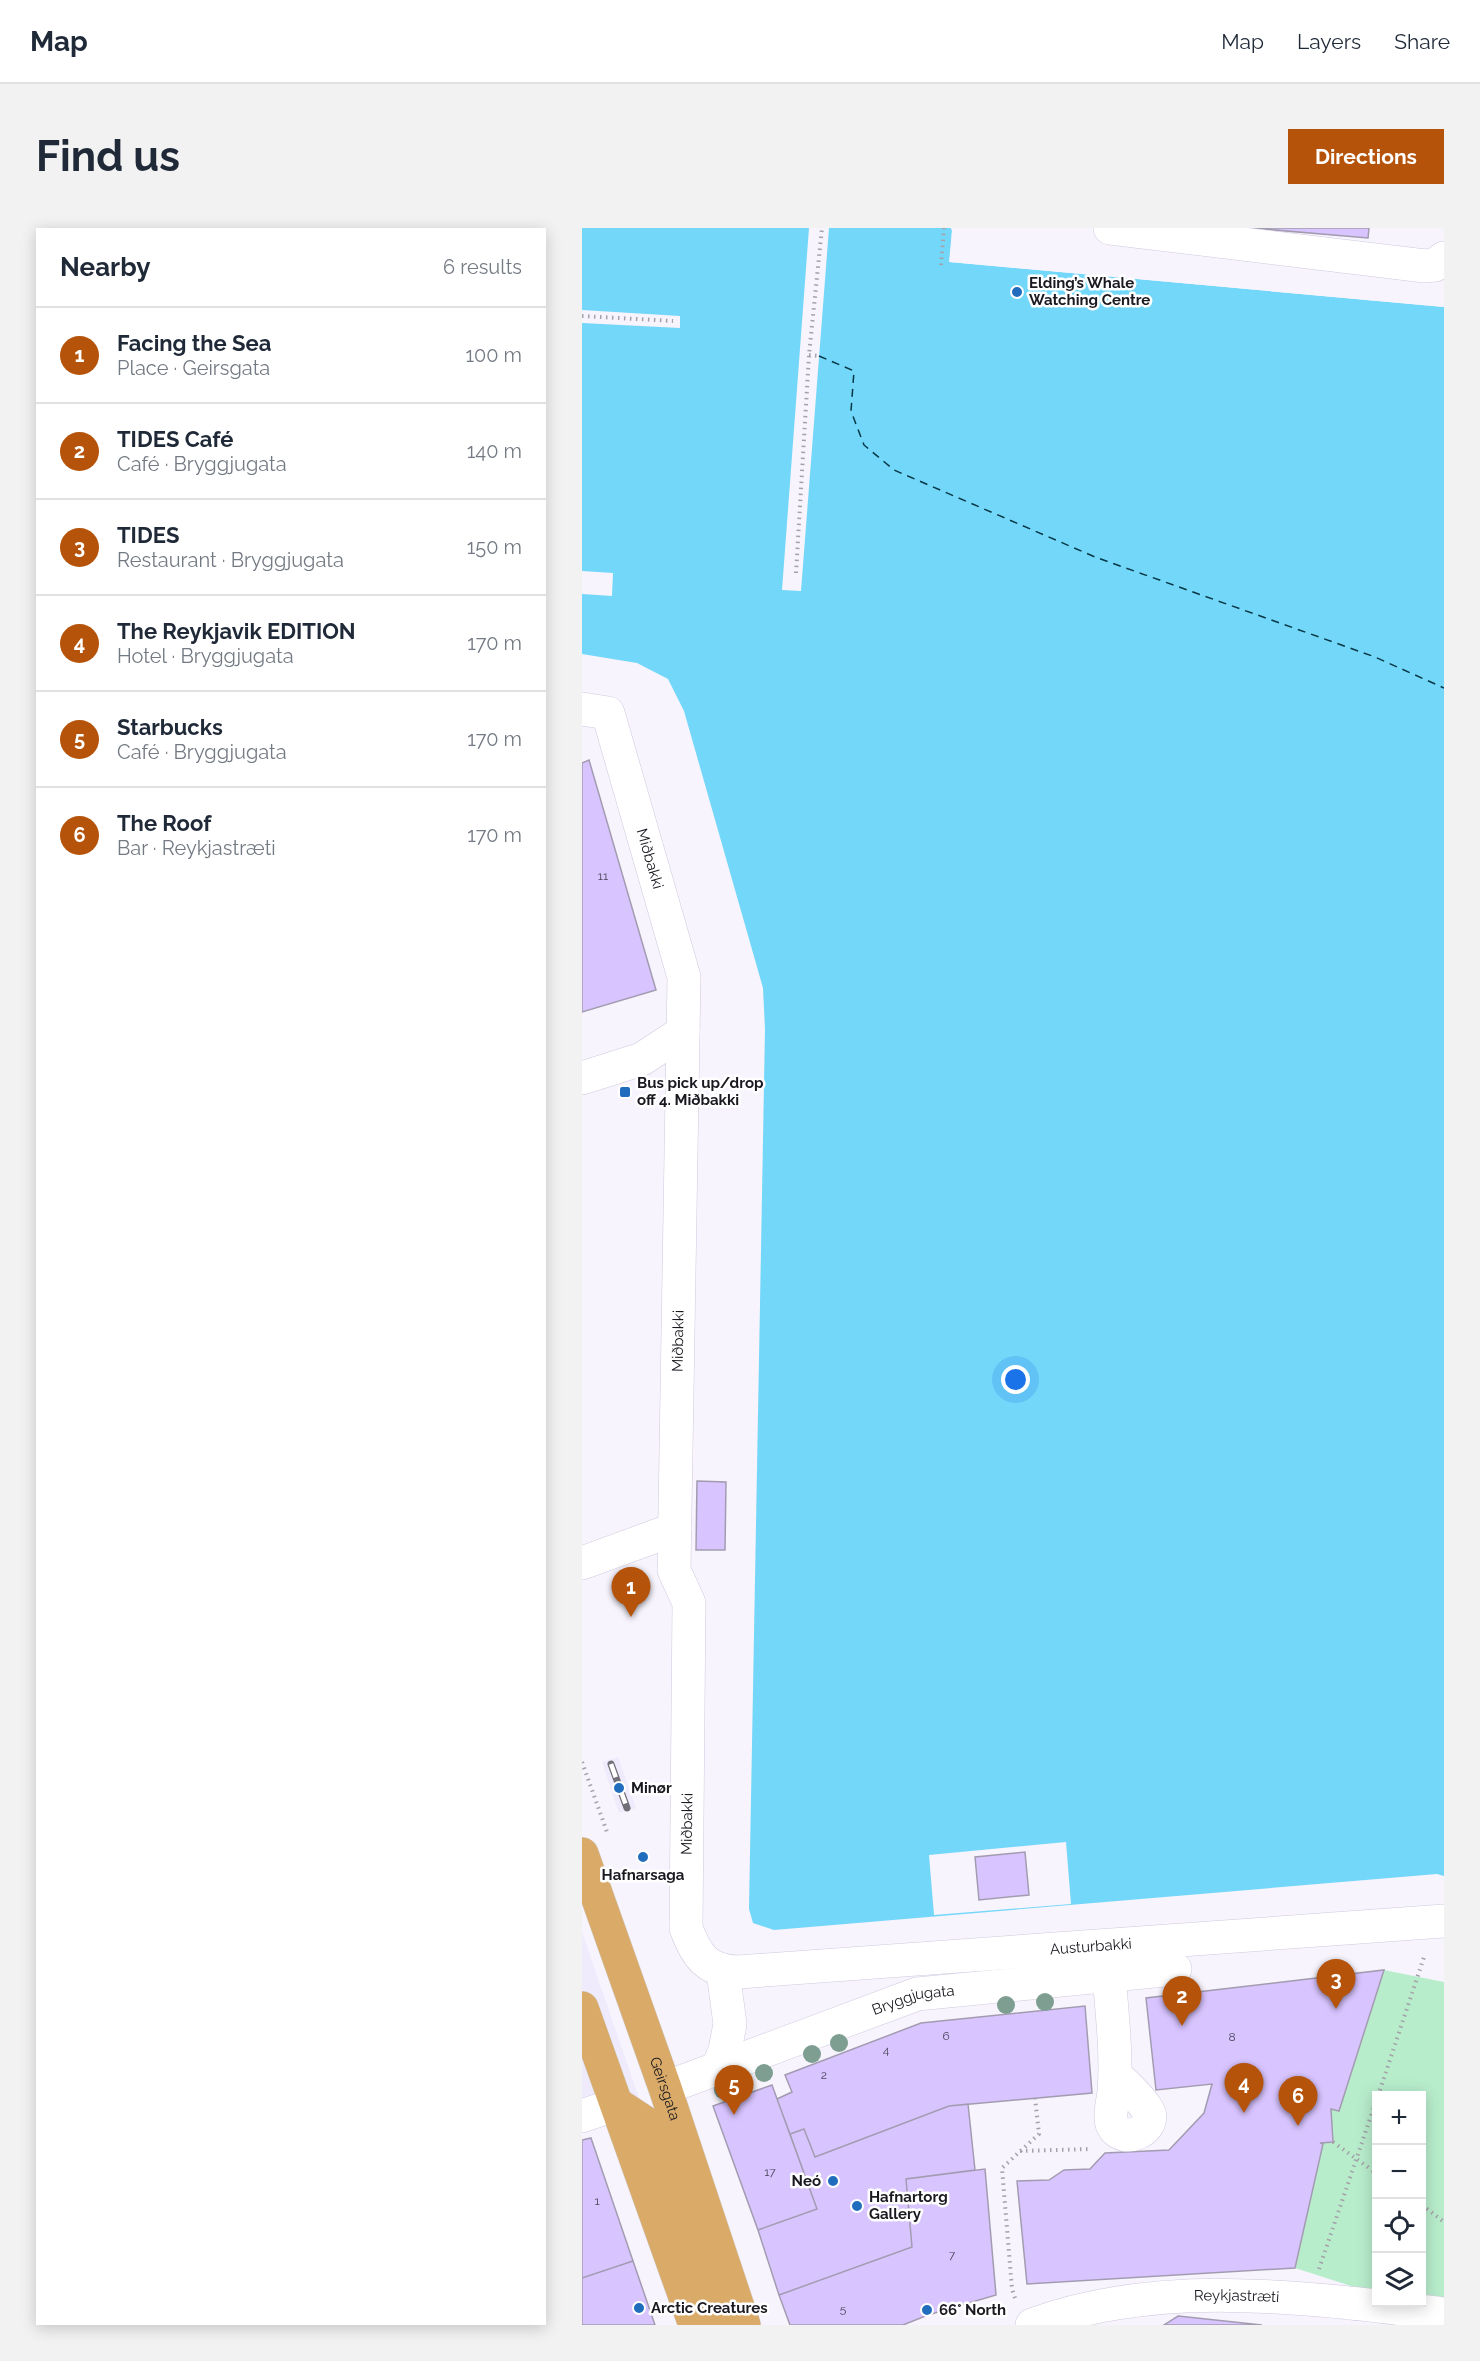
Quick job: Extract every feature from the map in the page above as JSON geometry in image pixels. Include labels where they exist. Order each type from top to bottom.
[{"type":"main road","name":"Geirsgata","points":[[582,1854],[744,2325]]},
{"type":"main road","points":[[582,2008],[695,2325]]},
{"type":"main road","name":"Geirsgata","points":[[617,2104],[649,2125],[720,2325]]},
{"type":"street","points":[[1110,228],[1425,266],[1435,265],[1444,258]]},
{"type":"street","name":"Miðbakki","points":[[582,709],[608,713],[684,977],[674,1570],[689,1603],[686,1928],[694,1950],[708,1964],[730,1972]]},
{"type":"street","points":[[582,1078],[642,1059],[683,1032]]},
{"type":"street","points":[[582,1563],[675,1529]]},
{"type":"street","name":"Austurbakki","points":[[730,1972],[1440,1921]]},
{"type":"street","name":"Bryggjugata","points":[[664,2088],[916,1994],[1175,1969]]},
{"type":"street","points":[[717,2070],[725,2049],[730,2024],[730,1972]]},
{"type":"street","points":[[1109,1975],[1115,2074]]},
{"type":"street","points":[[582,2116],[617,2104]]},
{"type":"street","name":"Reykjastræti","points":[[1025,2316],[1053,2317],[1173,2295],[1309,2298],[1444,2314]]},
{"type":"path","points":[[796,573],[809,354],[822,228]]},
{"type":"path","points":[[941,265],[944,228]]},
{"type":"path","points":[[582,316],[673,321]]},
{"type":"path","points":[[809,354],[819,356]]},
{"type":"path","points":[[1380,2091],[1440,1921]]},
{"type":"path","points":[[1025,2316],[1012,2289],[1002,2168],[1039,2134],[1035,2098]]},
{"type":"path","points":[[1309,2298],[1372,2116]]},
{"type":"path","points":[[1333,2142],[1372,2169]]},
{"type":"path","points":[[1426,2208],[1444,2222]]},
{"type":"shaded area","points":[[618,1757],[636,1808],[619,1813],[602,1762]]},
{"type":"shaded area","points":[[582,1932],[639,2098],[582,2118]]},
{"type":"green space","points":[[1384,1970],[1444,1982],[1444,2315],[1426,2304],[1426,2091],[1372,2091],[1372,2293],[1295,2268],[1323,2144],[1320,2143],[1333,2142],[1331,2109],[1339,2111]]},
{"type":"water","points":[[582,228],[951,228],[950,262],[1444,307],[1444,1876],[1437,1874],[774,1930],[753,1923],[749,1909],[765,1029],[763,988],[684,711],[668,679],[637,663],[582,654]]},
{"type":"pier","points":[[809,228],[829,228],[801,591],[782,590]]},
{"type":"pier","points":[[951,228],[955,230],[953,259],[1444,303],[1444,307],[949,262]]},
{"type":"pier","points":[[582,310],[680,316],[680,328],[582,323]]},
{"type":"pier","points":[[582,571],[613,573],[612,596],[582,594]]},
{"type":"pier","points":[[1066,1842],[1071,1904],[934,1915],[929,1855]]},
{"type":"building","points":[[1251,228],[1369,228],[1368,238]]},
{"type":"building","points":[[589,760],[656,990],[582,1012],[582,763]]},
{"type":"building","points":[[697,1481],[726,1482],[725,1550],[696,1550]]},
{"type":"building","points":[[1025,1852],[1029,1895],[979,1900],[975,1857]]},
{"type":"building","points":[[1384,1970],[1339,2111],[1331,2109],[1333,2142],[1320,2143],[1323,2144],[1295,2268],[1027,2284],[1017,2181],[1049,2180],[1064,2170],[1090,2169],[1105,2153],[1169,2150],[1204,2113],[1212,2084],[1156,2090],[1146,1998]]},
{"type":"building","points":[[1085,2006],[1092,2093],[949,2106],[815,2157],[804,2129],[790,2134],[777,2099],[792,2092],[785,2075],[921,2023]]},
{"type":"building","points":[[772,2085],[817,2209],[758,2230],[713,2106]]},
{"type":"building","points":[[968,2104],[975,2170],[906,2179],[912,2247],[779,2295],[758,2230],[817,2209],[790,2134],[804,2129],[815,2157],[949,2106]]},
{"type":"building","points":[[591,2138],[633,2261],[582,2278],[582,2140]]},
{"type":"building","points":[[985,2169],[996,2295],[928,2315],[903,2325],[790,2325],[779,2295],[912,2247],[906,2179]]},
{"type":"building","points":[[633,2261],[655,2325],[582,2325],[582,2278]]},
{"type":"building","points":[[1178,2316],[1262,2325],[1164,2325]]},
{"type":"ferry route","points":[[819,356],[854,371],[851,411],[864,445],[894,470],[1095,557],[1375,657],[1444,688]]},
{"type":"railway","points":[[611,1764],[627,1808]]},
{"type":"place","name":"Elding’s Whale Watching Centre","points":[[1017,292]]},
{"type":"place","name":"Bus pick up/drop off 4. Miðbakki","points":[[625,1092]]},
{"type":"place","name":"Facing the Sea","points":[[631,1617]]},
{"type":"place","name":"Minør","points":[[619,1788]]},
{"type":"place","name":"Hafnarsaga","points":[[643,1857]]},
{"type":"place","name":"TIDES","points":[[1336,2009]]},
{"type":"place","name":"TIDES Café","points":[[1182,2026]]},
{"type":"place","name":"The Reykjavik EDITION","points":[[1244,2113]]},
{"type":"place","name":"Starbucks","points":[[734,2115]]},
{"type":"place","name":"The Roof","points":[[1298,2126]]},
{"type":"place","name":"Neó","points":[[833,2181]]},
{"type":"place","name":"Hafnartorg Gallery","points":[[857,2206]]},
{"type":"place","name":"Arctic Creatures","points":[[639,2308]]},
{"type":"place","name":"66° North","points":[[927,2310]]}]
